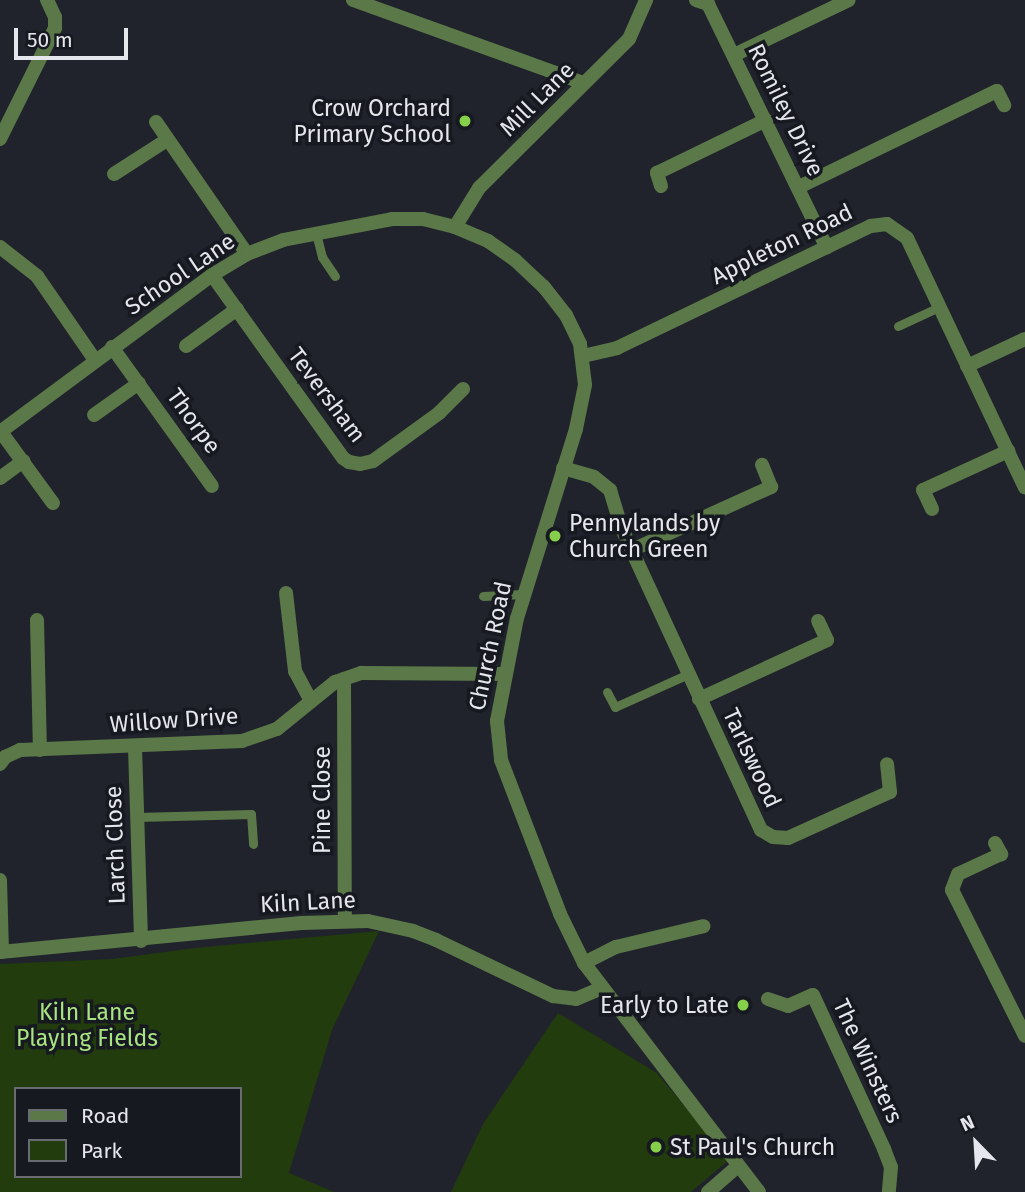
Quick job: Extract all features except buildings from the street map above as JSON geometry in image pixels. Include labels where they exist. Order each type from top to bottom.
[{"type":"street","points":[[0,139],[55,28],[55,17],[47,0]]},
{"type":"street","points":[[353,0],[584,83]]},
{"type":"street","name":"Mill Lane","points":[[455,227],[479,188],[629,39],[646,0]]},
{"type":"street","name":"Romiley Drive","points":[[696,0],[708,4],[827,248]]},
{"type":"street","points":[[734,55],[849,0]]},
{"type":"street","points":[[799,187],[998,91],[1004,105]]},
{"type":"street","points":[[661,186],[657,173],[766,120]]},
{"type":"street","points":[[156,122],[247,254]]},
{"type":"street","points":[[114,174],[167,140]]},
{"type":"street","name":"School Lane","points":[[0,432],[112,347],[212,275],[247,254],[283,240],[391,219],[423,219],[455,227]]},
{"type":"street","name":"Appleton Road","points":[[583,356],[617,348],[648,335],[871,226],[887,223],[908,238],[1025,488]]},
{"type":"street","name":"Church Road","points":[[455,227],[502,250],[544,286],[574,330],[583,356],[583,400],[523,594],[504,674],[497,721],[501,760],[559,914],[584,963],[759,1192]]},
{"type":"street","points":[[0,247],[37,276],[96,360]]},
{"type":"street","name":"Teversham","points":[[212,275],[343,458],[349,462],[360,464],[373,461],[439,413],[463,389]]},
{"type":"street","points":[[186,346],[237,309]]},
{"type":"street","points":[[967,366],[1025,339]]},
{"type":"street","name":"Thorpe","points":[[112,347],[212,486]]},
{"type":"street","name":"Thorpe","points":[[94,415],[139,383]]},
{"type":"street","points":[[0,432],[53,503]]},
{"type":"street","points":[[932,509],[923,490],[1008,451]]},
{"type":"street","points":[[0,478],[23,461]]},
{"type":"street","points":[[632,550],[771,487],[762,465]]},
{"type":"street","name":"Tarlswood","points":[[563,468],[594,477],[606,486],[632,550],[756,823],[773,837],[796,835],[890,792],[887,764]]},
{"type":"street","points":[[286,593],[295,671],[311,701]]},
{"type":"street","points":[[37,620],[40,750]]},
{"type":"street","points":[[699,699],[827,640],[818,621]]},
{"type":"street","name":"Willow Drive","points":[[0,764],[11,753],[40,750],[242,741],[277,729],[311,701],[344,679],[361,673],[504,674]]},
{"type":"street","name":"Pine Close","points":[[344,679],[345,921]]},
{"type":"street","name":"Larch Close","points":[[135,747],[141,941]]},
{"type":"street","points":[[995,843],[1001,854],[958,874],[952,890],[1024,1033]]},
{"type":"street","points":[[0,880],[1,952]]},
{"type":"street","name":"Kiln Lane","points":[[1,952],[368,921],[413,931],[553,996],[576,999],[602,988]]},
{"type":"street","points":[[584,963],[616,947],[704,926]]},
{"type":"street","name":"The Winsters","points":[[768,999],[789,1006],[813,995],[891,1167],[889,1192]]},
{"type":"street","points":[[708,1192],[738,1166]]},
{"type":"lane","points":[[316,233],[322,257],[335,276]]},
{"type":"lane","points":[[898,326],[941,306]]},
{"type":"lane","points":[[483,596],[523,594]]},
{"type":"lane","points":[[607,692],[615,707],[688,674]]},
{"type":"lane","points":[[137,817],[251,814],[253,844]]},
{"type":"green space","name":"Kiln Lane Playing Fields","points":[[379,931],[332,1030],[289,1173],[334,1192],[0,1192],[0,964],[112,959],[195,948]]},
{"type":"green space","points":[[558,1013],[657,1073],[729,1160],[691,1192],[451,1192],[483,1124]]},
{"type":"place","name":"Crow Orchard Primary School","points":[[465,121]]},
{"type":"place","name":"Pennylands by Church Green","points":[[555,536]]},
{"type":"place","name":"Early to Late","points":[[743,1005]]},
{"type":"place","name":"St Paul's Church","points":[[656,1147]]}]
